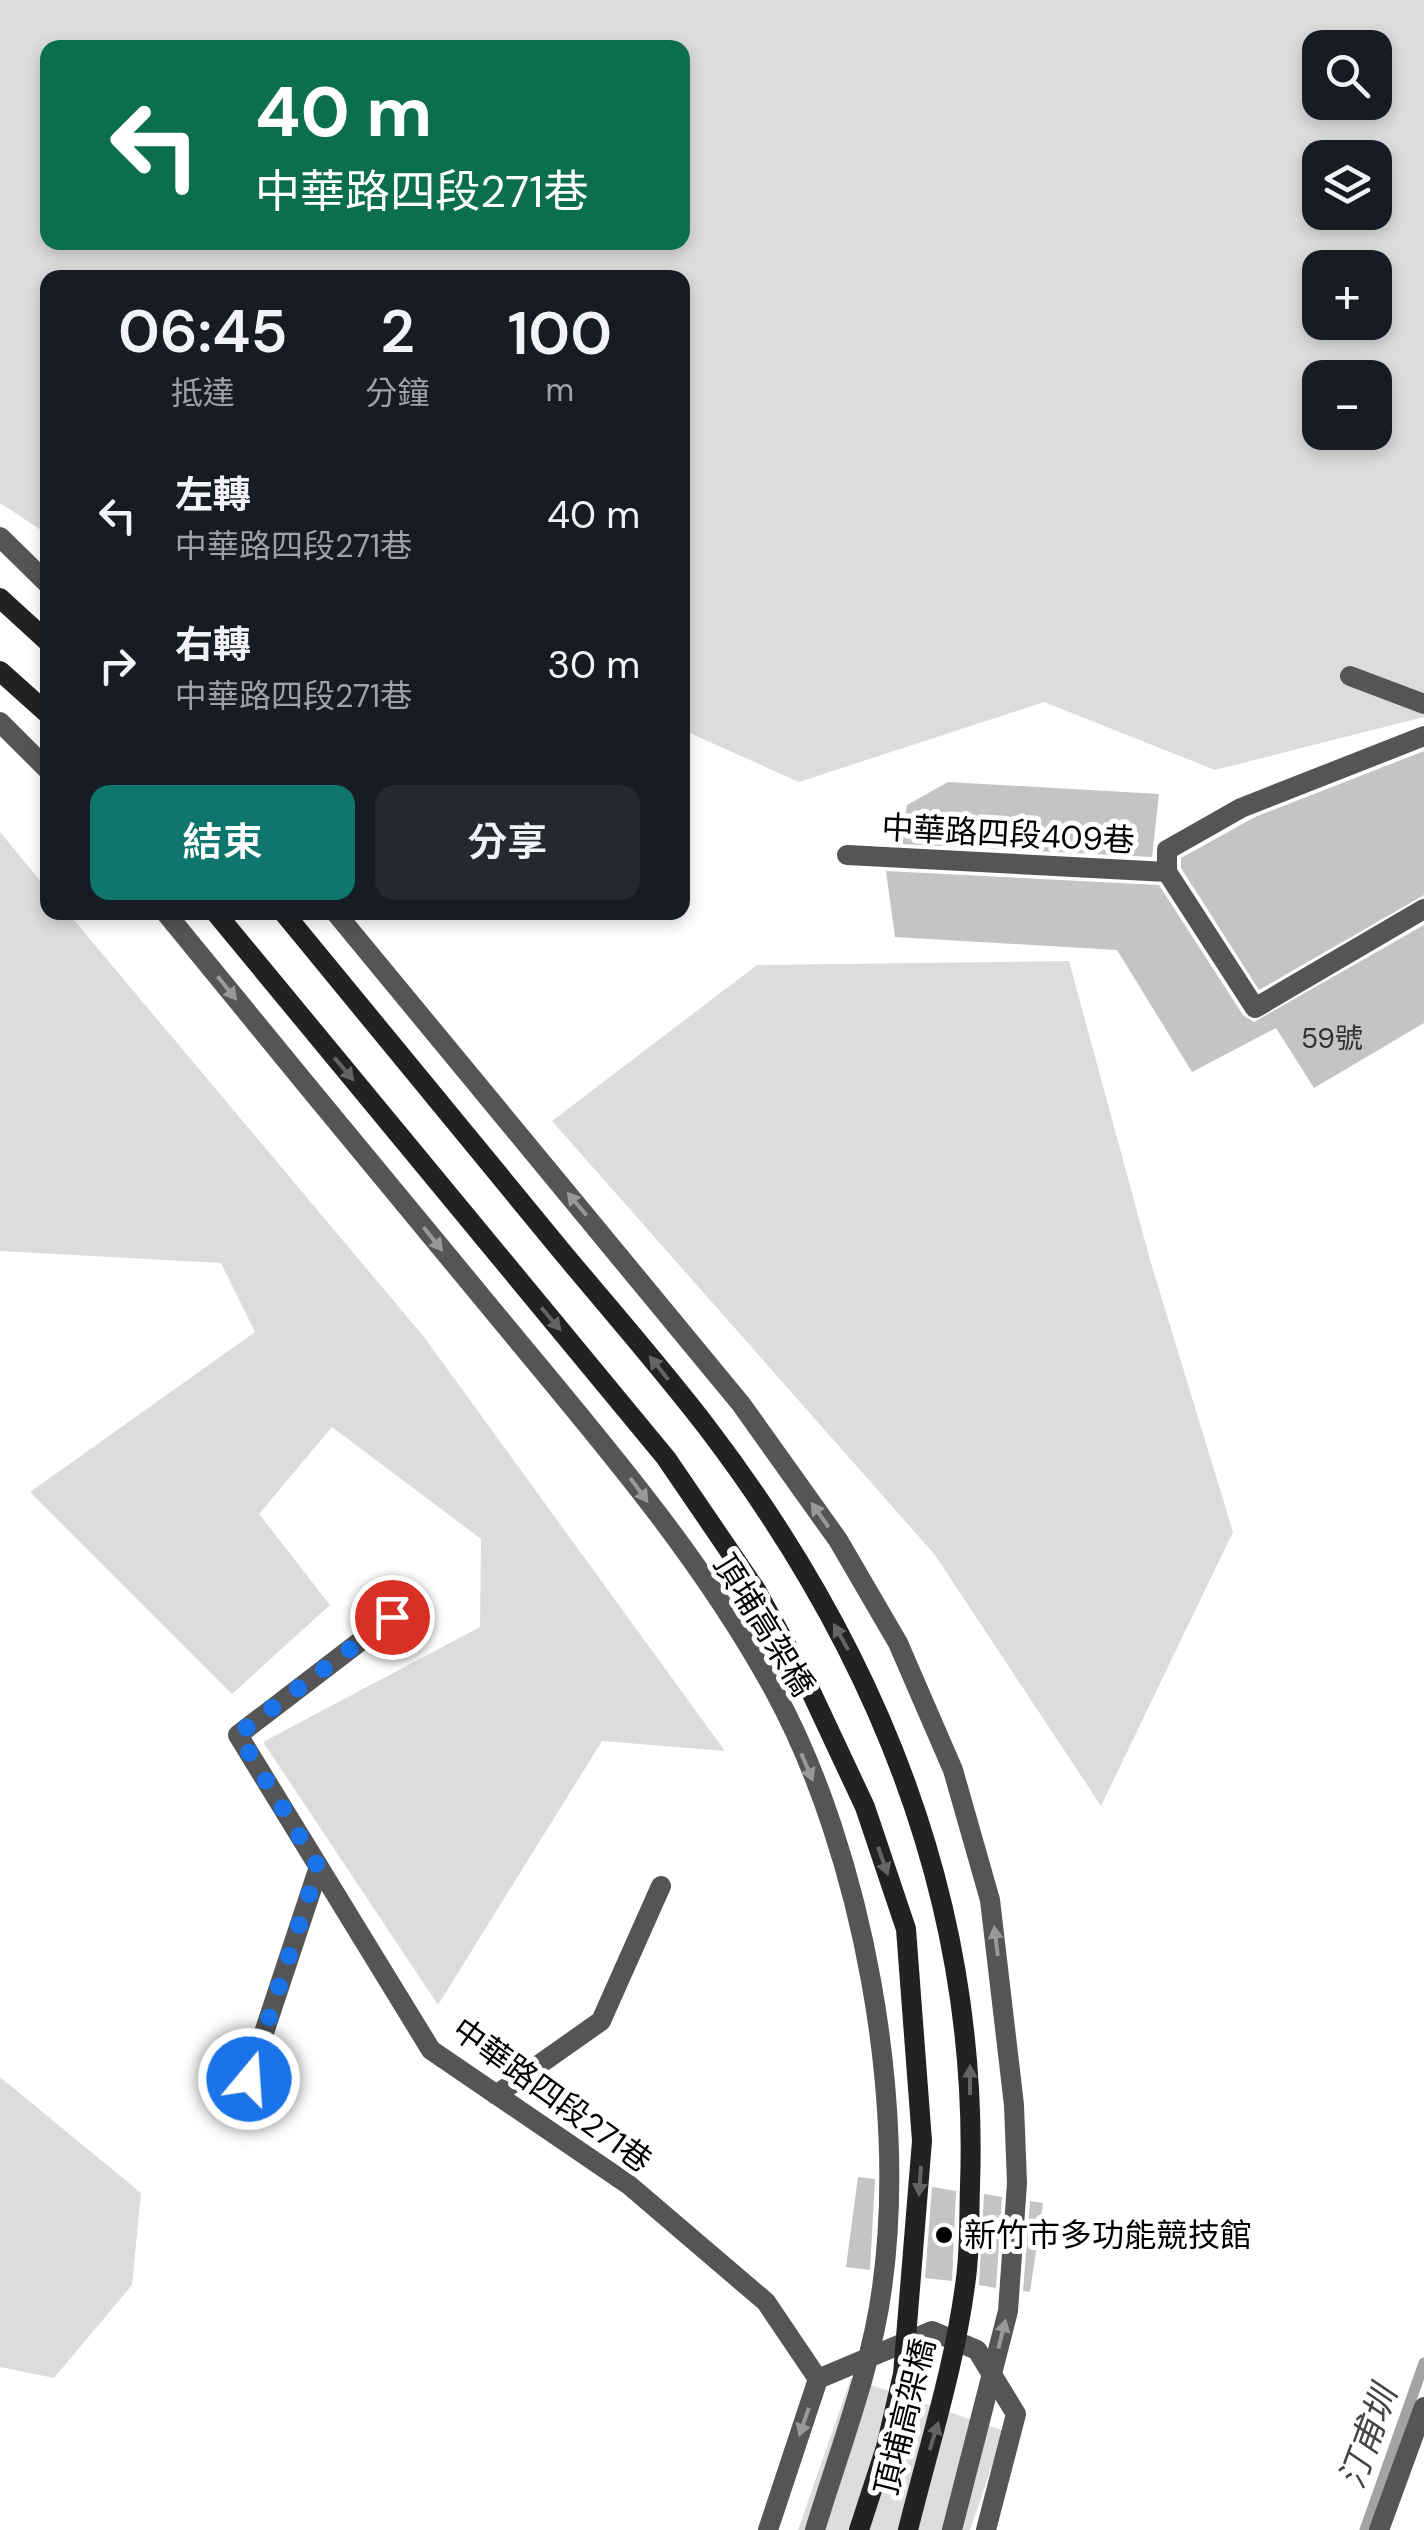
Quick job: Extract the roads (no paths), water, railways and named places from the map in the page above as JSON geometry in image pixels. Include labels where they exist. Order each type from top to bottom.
[{"type":"street","points":[[0,598],[40,635]]},
{"type":"street","points":[[0,671],[40,707]]},
{"type":"street","name":"頂埔高架橋","points":[[222,920],[666,1458],[756,1590],[806,1679],[864,1806],[906,1929],[922,2141],[903,2374],[886,2447],[859,2530]]},
{"type":"street","name":"頂埔高架橋","points":[[291,920],[707,1428],[800,1564],[828,1613],[854,1661],[909,1789],[948,1916],[958,1975],[970,2061],[970,2166],[966,2274],[947,2393],[908,2530]]},
{"type":"lane","points":[[0,537],[40,576]]},
{"type":"lane","points":[[1350,676],[1424,704]]},
{"type":"lane","points":[[0,722],[40,760]]},
{"type":"lane","name":"中華路四段409巷","points":[[1424,736],[1241,808],[1168,850],[1167,872],[1255,1008],[1424,909]]},
{"type":"lane","name":"中華路四段409巷","points":[[847,855],[1167,872]]},
{"type":"lane","name":"頂埔高架橋","points":[[172,920],[634,1482],[775,1692],[829,1818],[860,1930],[878,2029],[890,2135],[882,2288],[854,2404],[815,2530]]},
{"type":"lane","points":[[342,920],[741,1404],[848,1557],[898,1644],[953,1770],[990,1900],[1014,2105],[1017,2183],[1008,2312],[952,2530]]},
{"type":"lane","name":"中華路四段271巷","points":[[392,1617],[238,1734],[431,2050],[629,2185],[766,2302],[818,2379]]},
{"type":"lane","points":[[237,2114],[318,1867]]},
{"type":"lane","points":[[496,2095],[600,2021],[660,1886]]},
{"type":"lane","points":[[768,2530],[818,2379],[932,2330],[977,2350],[1016,2414],[986,2530]]},
{"type":"lane","points":[[1379,2530],[1424,2407]]},
{"type":"waterway","name":"汀甫圳","points":[[1365,2530],[1424,2363]]},
{"type":"place","name":"新竹市多功能競技館","points":[[944,2235]]}]
